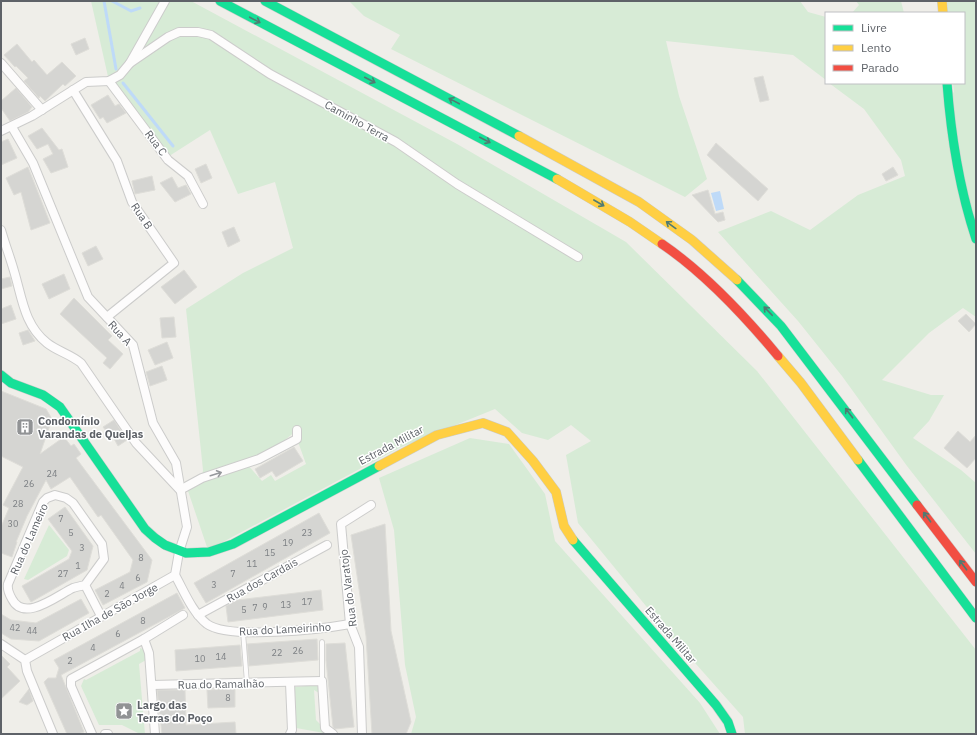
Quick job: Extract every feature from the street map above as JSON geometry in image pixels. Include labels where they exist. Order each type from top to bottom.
[{"type":"main road","points":[[220,1],[540,169],[630,222],[680,256],[723,295],[765,340],[801,383],[976,618]]},
{"type":"main road","points":[[265,1],[571,164],[639,202],[692,240],[738,281],[782,326],[976,582]]},
{"type":"main road","points":[[942,1],[943,12]]},
{"type":"main road","points":[[947,84],[949,122],[954,151],[976,239]]},
{"type":"main road","name":"Estrada Militar","points":[[1,375],[11,383],[43,395],[60,407],[145,529],[160,543],[179,552],[202,554],[218,551],[437,435],[483,423],[507,432],[533,461],[556,492],[564,526],[571,538],[716,705],[728,722],[732,734]]},
{"type":"street","points":[[1,131],[12,127],[42,110],[86,82],[109,81],[120,75],[130,63],[165,1]]},
{"type":"street","name":"Caminho Terra","points":[[130,63],[179,32],[198,32],[211,35],[270,74],[396,142],[457,184],[578,257]]},
{"type":"street","points":[[1,63],[42,110]]},
{"type":"street","name":"Rua C","points":[[109,81],[168,160],[188,176],[203,204]]},
{"type":"street","name":"Rua B","points":[[74,90],[117,160],[132,202],[174,263],[107,317]]},
{"type":"street","name":"Rua A","points":[[12,127],[33,163],[88,297],[133,345],[153,423],[176,463],[187,527],[179,552]]},
{"type":"street","points":[[1,230],[22,305],[31,325],[47,343],[71,355],[81,363],[136,443],[180,490],[202,478],[259,459],[297,439],[297,430]]},
{"type":"street","name":"Rua do Lameiro","points":[[62,496],[70,500],[100,540],[104,549],[102,563],[85,585],[74,588],[42,605],[33,608],[21,607],[15,603],[7,589],[41,508],[45,500],[50,497],[62,496]]},
{"type":"street","name":"Rua do Varatojo","points":[[362,734],[359,647],[350,624],[341,524],[371,505]]},
{"type":"street","name":"Rua dos Cardais","points":[[198,615],[327,545]]},
{"type":"street","points":[[175,575],[179,552]]},
{"type":"street","name":"Rua do Lameirinho","points":[[175,575],[198,615],[208,625],[221,630],[243,632],[323,629],[350,624]]},
{"type":"street","name":"Rua Ilha de São Jorge","points":[[25,660],[175,575]]},
{"type":"street","points":[[85,585],[101,616]]},
{"type":"street","points":[[92,734],[71,686],[71,679],[144,639],[183,615]]},
{"type":"street","points":[[144,639],[150,653],[155,734]]},
{"type":"street","points":[[1,644],[25,660],[27,671],[53,734]]},
{"type":"street","points":[[322,681],[325,728],[333,734]]},
{"type":"street","name":"Rua do Ramalhão","points":[[152,684],[247,684],[322,681]]},
{"type":"street","points":[[290,683],[292,730],[290,734]]},
{"type":"lane","points":[[243,632],[247,684]]},
{"type":"lane","points":[[322,642],[322,681]]},
{"type":"green space","points":[[91,1],[191,1],[457,144],[626,242],[757,371],[976,650],[976,734],[745,734],[743,717],[664,628],[578,523],[566,455],[591,441],[571,425],[548,440],[522,433],[495,409],[399,448],[208,550],[186,485],[202,478],[203,470],[186,309],[243,273],[293,248],[275,182],[238,194],[210,130],[163,160],[109,81]],"holes":[[[297,430],[297,439],[306,464],[275,481],[271,475],[262,481],[246,463],[267,455]]]},
{"type":"green space","points":[[349,1],[800,1],[808,12],[825,17],[825,79],[793,55],[666,41],[679,96],[707,179],[685,197],[391,49],[400,35],[364,16]]},
{"type":"green space","points":[[856,1],[901,1],[904,12],[853,12],[859,5]]},
{"type":"green space","points":[[947,1],[976,1],[976,317],[963,308],[929,333],[882,380],[931,395],[944,395],[929,421],[913,438],[961,470],[976,483],[976,554],[907,466],[842,376],[798,321],[718,232],[771,211],[810,230],[858,195],[905,176],[901,160],[864,109],[830,84],[946,84],[954,93],[953,84],[965,84],[965,12],[948,12]]},
{"type":"green space","points":[[470,438],[509,444],[545,494],[555,541],[700,703],[720,734],[411,734],[416,717],[405,665],[394,530],[379,478]]},
{"type":"green space","points":[[49,525],[69,550],[67,556],[28,580],[24,579]]},
{"type":"green space","points":[[140,648],[145,650],[146,660],[139,664],[145,734],[140,734],[122,725],[99,725],[81,686],[84,679],[86,680],[140,651]]},
{"type":"green space","points":[[317,685],[319,693],[314,690],[316,720],[322,726],[324,733],[296,728],[295,687]]},
{"type":"water","points":[[720,191],[724,209],[716,211],[711,193]]},
{"type":"building","points":[[85,38],[89,49],[76,55],[71,44]]},
{"type":"building","points":[[17,44],[32,62],[34,60],[47,75],[62,62],[76,76],[65,86],[63,84],[45,101],[40,96],[39,98],[24,81],[28,78],[4,55]]},
{"type":"building","points":[[763,76],[769,100],[760,102],[754,78]]},
{"type":"building","points":[[16,88],[32,107],[28,112],[10,121],[1,108],[1,101]]},
{"type":"building","points":[[108,95],[115,106],[119,104],[126,113],[107,123],[103,117],[100,119],[91,105]]},
{"type":"building","points":[[42,128],[59,150],[62,149],[68,167],[51,173],[43,159],[53,154],[48,144],[37,149],[28,136]]},
{"type":"building","points":[[8,139],[17,158],[1,165],[1,142]]},
{"type":"building","points":[[716,143],[768,189],[758,201],[707,155]]},
{"type":"building","points":[[206,164],[212,178],[201,183],[195,169]]},
{"type":"building","points":[[28,167],[50,223],[31,230],[21,192],[14,195],[6,178]]},
{"type":"building","points":[[893,167],[898,175],[886,181],[882,174]]},
{"type":"building","points":[[152,176],[155,190],[135,194],[132,181]]},
{"type":"building","points":[[172,177],[178,188],[186,185],[191,194],[175,202],[160,183]]},
{"type":"building","points":[[708,190],[715,214],[723,212],[725,220],[718,222],[692,195]]},
{"type":"building","points":[[234,227],[240,241],[228,247],[222,232]]},
{"type":"building","points":[[96,246],[103,259],[88,266],[82,253]]},
{"type":"building","points":[[184,270],[197,287],[175,304],[161,287]]},
{"type":"building","points":[[64,274],[70,289],[49,299],[42,284]]},
{"type":"building","points":[[10,277],[12,286],[1,289],[1,279]]},
{"type":"building","points":[[74,298],[112,336],[108,340],[123,354],[110,369],[103,363],[107,358],[60,314]]},
{"type":"building","points":[[11,305],[16,319],[1,324],[1,309]]},
{"type":"building","points":[[966,314],[976,324],[969,332],[958,321]]},
{"type":"building","points":[[174,317],[176,337],[162,338],[160,318]]},
{"type":"building","points":[[28,330],[35,341],[23,345],[19,333]]},
{"type":"building","points":[[167,342],[173,358],[155,365],[148,350]]},
{"type":"building","points":[[162,366],[167,380],[150,386],[146,372]]},
{"type":"building","points":[[1,391],[46,409],[52,419],[40,454],[64,437],[71,446],[74,444],[81,454],[76,458],[152,560],[147,582],[103,605],[95,590],[130,572],[133,560],[101,515],[98,517],[70,477],[51,489],[46,480],[27,516],[16,542],[12,557],[1,553],[1,527],[9,508],[3,505],[23,467],[1,456]]},
{"type":"building","points":[[114,420],[127,440],[118,446],[112,435],[110,436],[103,427]]},
{"type":"building","points":[[958,431],[970,442],[976,435],[976,458],[967,468],[944,448]]},
{"type":"building","points":[[294,447],[303,461],[276,477],[272,471],[260,478],[255,469]]},
{"type":"building","points":[[65,507],[93,546],[87,570],[31,602],[22,586],[69,559],[72,551],[48,519]]},
{"type":"building","points":[[319,513],[330,533],[206,603],[194,583]]},
{"type":"building","points":[[385,524],[391,631],[411,722],[406,734],[372,734],[366,636],[351,535]]},
{"type":"building","points":[[321,590],[323,610],[228,622],[226,606],[237,600]]},
{"type":"building","points":[[177,593],[185,608],[61,675],[84,732],[78,734],[67,734],[44,682],[48,678],[56,678],[59,668],[54,660]]},
{"type":"building","points":[[81,599],[89,613],[39,641],[11,639],[1,633],[1,614],[11,620],[36,623]]},
{"type":"building","points":[[317,639],[318,660],[249,666],[247,644]]},
{"type":"building","points":[[345,643],[354,727],[335,729],[333,727],[326,660],[326,644]]},
{"type":"building","points":[[240,645],[242,666],[176,671],[175,650]]},
{"type":"building","points":[[1,655],[10,664],[7,667],[20,681],[1,699]]},
{"type":"building","points":[[29,689],[33,701],[27,705],[19,702]]},
{"type":"building","points":[[235,689],[235,707],[208,708],[207,690]]},
{"type":"building","points":[[157,690],[185,690],[186,725],[235,722],[236,734],[162,734]]},
{"type":"waterway","points":[[104,1],[116,69]]},
{"type":"waterway","points":[[112,1],[131,11],[140,8]]},
{"type":"waterway","points":[[123,83],[173,146]]},
{"type":"traffic: fast","points":[[220,1],[557,179]]},
{"type":"traffic: fast","points":[[265,1],[519,136]]},
{"type":"traffic: fast","points":[[947,84],[951,123],[960,181],[976,239]]},
{"type":"traffic: fast","points":[[737,280],[781,326],[917,505]]},
{"type":"traffic: fast","points":[[1,375],[11,383],[43,395],[60,407],[145,529],[165,545],[186,553],[209,552],[233,544],[379,466]]},
{"type":"traffic: fast","points":[[858,460],[976,618]]},
{"type":"traffic: fast","points":[[573,540],[716,705],[728,722],[732,734]]},
{"type":"traffic: slow","points":[[942,1],[943,12]]},
{"type":"traffic: slow","points":[[519,136],[639,202],[692,240],[737,280]]},
{"type":"traffic: slow","points":[[557,179],[630,222],[662,244]]},
{"type":"traffic: slow","points":[[778,356],[801,383],[858,460]]},
{"type":"traffic: slow","points":[[379,466],[437,435],[483,423],[507,432],[533,461],[556,492],[564,526],[573,540]]},
{"type":"traffic: jam","points":[[662,244],[694,268],[724,296],[752,325],[778,356]]},
{"type":"traffic: jam","points":[[917,505],[976,582]]},
{"type":"place","name":"Condomínio Varandas de Queijas","points":[[25,427]]},
{"type":"place","name":"Largo das Terras do Poço","points":[[124,711]]}]
